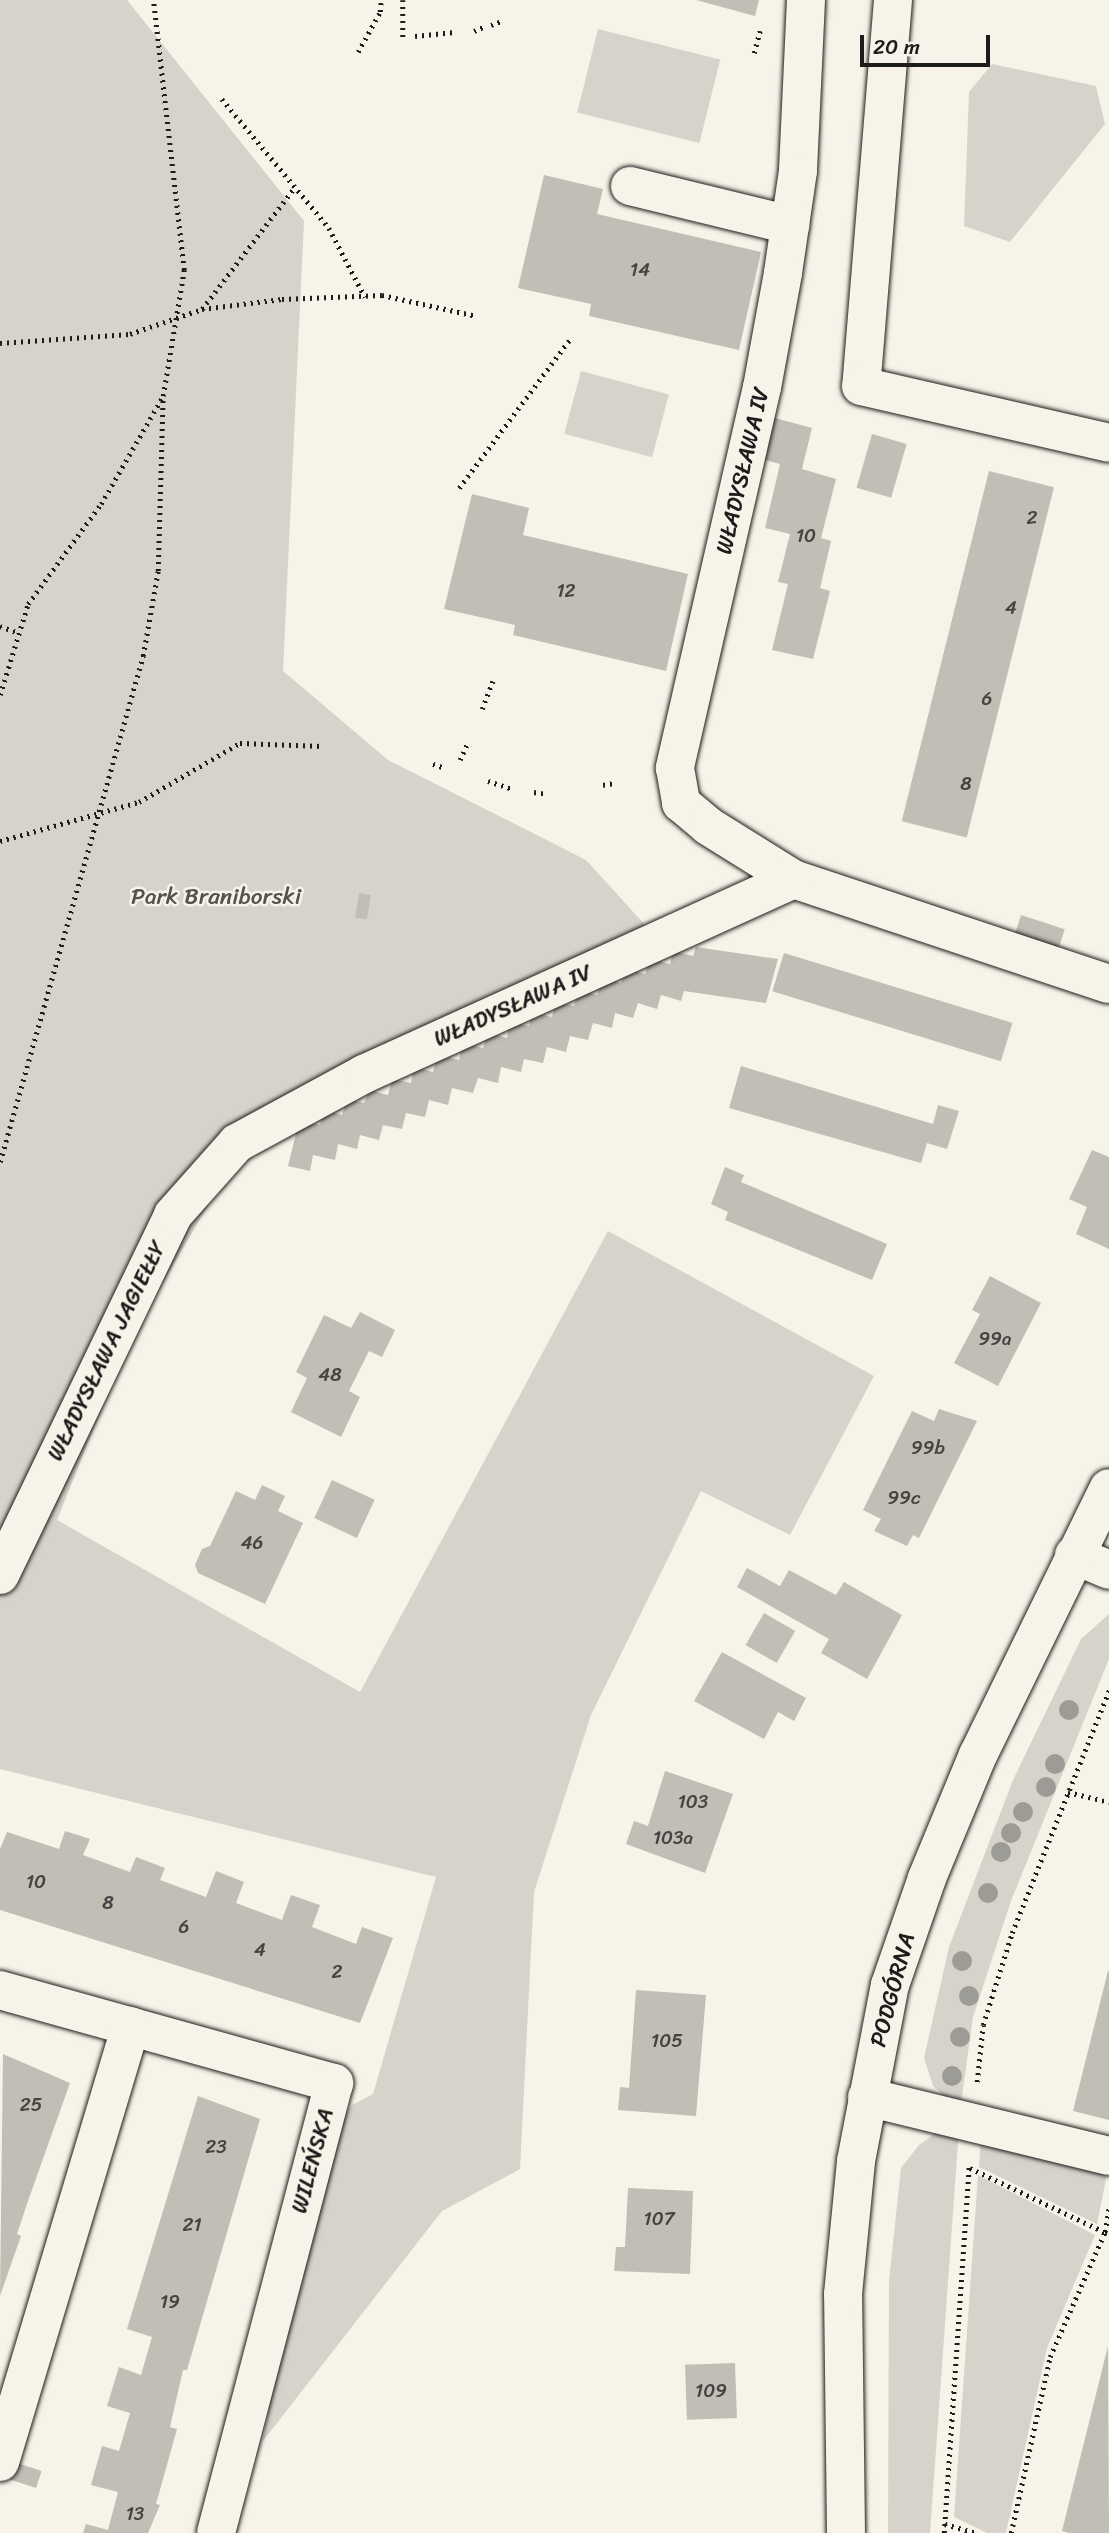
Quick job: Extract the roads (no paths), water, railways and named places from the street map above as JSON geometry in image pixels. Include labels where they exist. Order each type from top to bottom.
[{"type":"street","name":"WŁADYSŁAWA IV","points":[[806,0],[797,171],[790,226],[762,387],[675,768],[681,803],[708,826],[793,879],[1109,984]]},
{"type":"street","points":[[893,0],[860,386],[1109,443]]},
{"type":"street","points":[[630,186],[790,226]]},
{"type":"street","name":"WŁADYSŁAWA IV","points":[[237,1143],[364,1074],[793,879]]},
{"type":"street","name":"WŁADYSŁAWA JAGIEŁŁY","points":[[0,1575],[173,1215],[237,1143]]},
{"type":"street","name":"PODGÓRNA","points":[[846,2533],[843,2294],[867,2097],[890,1985],[927,1878],[978,1755],[1109,1488]]},
{"type":"street","points":[[1074,1555],[1109,1570]]},
{"type":"street","name":"WILEŃSKA","points":[[0,1990],[334,2083],[216,2533]]},
{"type":"street","points":[[0,2462],[131,2026]]},
{"type":"street","points":[[867,2097],[1109,2156]]},
{"type":"park label","name":"Park Braniborski","points":[[216,897]]}]
